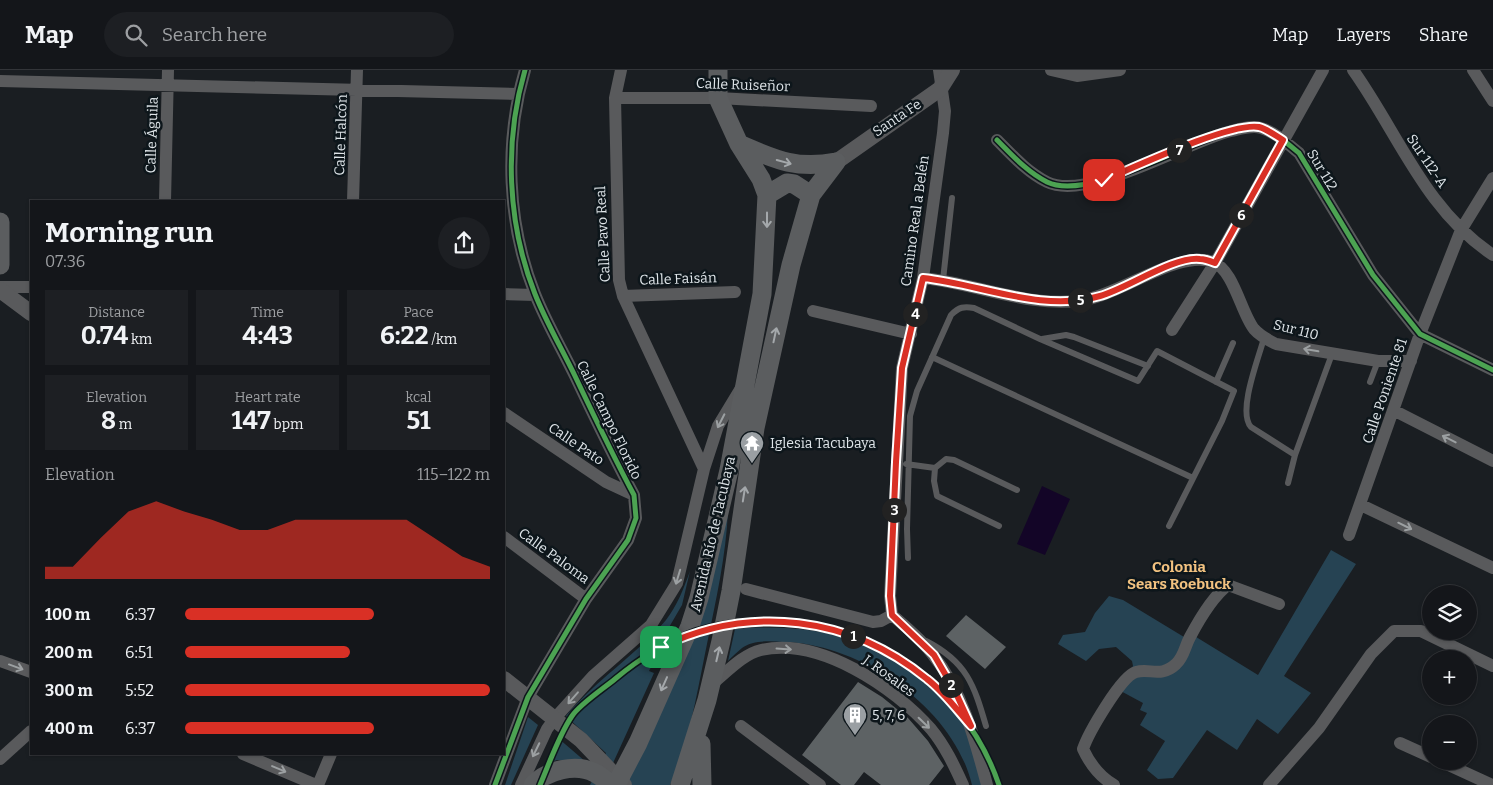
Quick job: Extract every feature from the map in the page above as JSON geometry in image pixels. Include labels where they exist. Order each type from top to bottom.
[{"type":"main road","name":"Avenida Río de Tacubaya","points":[[616,785],[638,743],[690,626],[729,470],[762,294],[767,195],[761,179],[739,144],[718,98],[718,70]]},
{"type":"main road","points":[[739,144],[790,164],[818,165],[836,162]]},
{"type":"main road","name":"Avenida Río de Tacubaya","points":[[680,785],[711,685],[731,591],[755,428],[791,264],[811,195],[836,162]]},
{"type":"main road","points":[[767,195],[787,183],[794,184],[811,195]]},
{"type":"main road","points":[[0,222],[0,265]]},
{"type":"main road","points":[[702,785],[700,757],[705,707]]},
{"type":"main road","points":[[533,785],[554,771],[598,766],[611,785]]},
{"type":"street","name":"Calle Águila","points":[[165,200],[168,70]]},
{"type":"street","name":"Calle Halcón","points":[[353,200],[357,70]]},
{"type":"street","name":"Calle Campo Florido","points":[[495,785],[528,697],[586,599],[628,540],[636,518],[634,495],[535,295],[522,254],[514,209],[512,144],[518,94],[525,70]]},
{"type":"street","name":"Calle Pavo Real","points":[[621,70],[614,98],[617,259],[623,296],[704,469]]},
{"type":"street","name":"Camino Real a Belén","points":[[892,615],[890,596],[902,368],[923,278],[945,119],[939,70]]},
{"type":"street","name":"Santa Fe","points":[[836,162],[940,89],[952,70]]},
{"type":"street","points":[[1051,70],[1077,76],[1120,70]]},
{"type":"street","points":[[1172,330],[1215,263],[1323,70]]},
{"type":"street","name":"Sur 112-A","points":[[1352,70],[1414,172],[1461,230],[1493,255]]},
{"type":"street","points":[[1473,70],[1493,101]]},
{"type":"street","points":[[0,81],[518,94]]},
{"type":"street","name":"Calle Ruiseñor","points":[[614,98],[718,98],[871,106]]},
{"type":"street","name":"Sur 112","points":[[997,140],[1016,159],[1048,182],[1079,186],[1104,180],[1219,134],[1244,128],[1260,127],[1283,140],[1299,153],[1310,168],[1334,212],[1373,275],[1420,334],[1493,370]]},
{"type":"street","name":"Calle Poniente 81","points":[[1349,536],[1395,411],[1420,334],[1461,230],[1493,178]]},
{"type":"street","points":[[923,278],[943,280],[1052,303],[1084,300],[1100,296],[1184,261],[1200,259],[1215,263]]},
{"type":"street","name":"Sur 110","points":[[1215,263],[1234,286],[1254,329],[1264,338],[1276,344],[1332,354],[1378,361],[1411,361]]},
{"type":"street","points":[[0,288],[30,287]]},
{"type":"street","points":[[0,288],[30,312]]},
{"type":"street","name":"Calle Faisán","points":[[623,296],[735,292]]},
{"type":"street","points":[[505,294],[535,295]]},
{"type":"street","points":[[813,311],[911,334]]},
{"type":"street","points":[[521,785],[547,729],[555,718],[594,676],[651,625],[677,583],[704,469],[718,426],[746,379]]},
{"type":"street","points":[[1395,411],[1493,460]]},
{"type":"street","name":"Calle Pato","points":[[505,414],[606,482],[634,495]]},
{"type":"street","points":[[1361,505],[1493,568]]},
{"type":"street","name":"Calle Paloma","points":[[505,538],[586,599]]},
{"type":"street","points":[[1108,783],[1088,759],[1083,749],[1087,738],[1113,694],[1132,674],[1140,671],[1156,673],[1171,668],[1180,659],[1190,637],[1207,610],[1228,585],[1279,604]]},
{"type":"street","points":[[746,590],[873,622],[881,621],[892,615],[934,655],[955,691],[971,726],[988,785]]},
{"type":"street","points":[[1269,785],[1319,728],[1371,654],[1394,630],[1421,632],[1493,666]]},
{"type":"street","name":"J. Rosales","points":[[711,685],[748,656],[760,650],[796,650],[816,654],[850,666],[903,702],[931,729],[951,757],[963,785]]},
{"type":"street","points":[[0,661],[30,672]]},
{"type":"street","points":[[505,680],[555,718],[598,766],[624,785]]},
{"type":"street","points":[[741,726],[820,785]]},
{"type":"street","points":[[0,759],[30,732]]},
{"type":"street","points":[[1400,743],[1422,753]]},
{"type":"street","points":[[245,755],[317,785],[330,755]]},
{"type":"street","points":[[1460,770],[1492,785]]},
{"type":"lane","points":[[943,280],[952,198]]},
{"type":"lane","points":[[908,558],[910,416],[917,391],[951,315],[964,306],[974,308],[1138,381],[1157,351],[1234,391],[1222,421],[1169,526]]},
{"type":"lane","points":[[1040,339],[1066,335],[1148,366]]},
{"type":"lane","points":[[1264,338],[1245,409],[1246,422],[1251,428],[1295,455]]},
{"type":"lane","points":[[1216,382],[1233,343]]},
{"type":"lane","points":[[1288,483],[1295,455],[1332,354]]},
{"type":"lane","points":[[932,357],[1192,478]]},
{"type":"lane","points":[[1370,382],[1378,361]]},
{"type":"lane","points":[[999,526],[937,496],[934,481],[935,468],[946,459],[954,460],[1017,490]]},
{"type":"lane","points":[[896,462],[935,468]]},
{"type":"lane","points":[[914,634],[943,650],[964,669],[974,687],[986,726]]},
{"type":"shaded area","points":[[1042,486],[1070,499],[1045,555],[1017,544]]},
{"type":"shaded area","points":[[728,511],[723,561],[714,611],[692,716],[677,768],[670,785],[619,785]]},
{"type":"shaded area","points":[[1331,550],[1356,564],[1284,676],[1311,693],[1278,734],[1257,719],[1237,750],[1207,730],[1173,778],[1158,779],[1147,770],[1165,741],[1140,725],[1147,713],[1140,710],[1143,703],[1117,689],[1133,666],[1132,661],[1116,647],[1099,649],[1086,661],[1058,644],[1063,635],[1085,632],[1095,613],[1109,596],[1123,600],[1184,637],[1188,632],[1258,675]]},
{"type":"shaded area","points":[[690,571],[682,605],[650,660],[653,663],[649,671],[654,673],[603,785],[590,785],[606,753],[566,716],[666,620],[677,603]]},
{"type":"shaded area","points":[[735,629],[800,629],[825,633],[870,647],[892,659],[935,692],[961,719],[974,750],[982,785],[972,785],[962,757],[946,730],[925,706],[900,685],[872,667],[842,654],[812,645],[767,641],[756,642],[746,645],[728,661]]},
{"type":"shaded area","points":[[528,717],[538,725],[511,785],[505,785]]},
{"type":"shaded area","points":[[558,738],[586,762],[557,760],[545,764]]},
{"type":"building","points":[[966,615],[1006,647],[985,669],[946,636]]},
{"type":"building","name":"5, 7, 6","points":[[858,682],[882,697],[908,718],[928,741],[944,766],[929,785],[881,785],[864,772],[854,785],[841,785],[802,755]]},
{"type":"cycle path","points":[[495,785],[528,697],[586,599],[628,540],[636,518],[634,495],[539,304],[526,267],[519,239],[514,211],[512,154],[518,97],[525,70]]},
{"type":"cycle path","points":[[997,140],[1033,173],[1047,182],[1065,186],[1087,184],[1111,178],[1231,131],[1254,127],[1271,132],[1299,153],[1373,275],[1420,334],[1493,370]]},
{"type":"cycle path","points":[[540,785],[567,724],[576,711],[586,702],[653,652],[685,635],[705,628],[745,622],[775,622],[812,626],[848,636],[882,650],[912,669],[940,692],[964,719],[984,750],[999,785]]},
{"type":"place","name":"Iglesia Tacubaya","points":[[752,464]]},
{"type":"place","name":"5, 7, 6","points":[[855,736]]},
{"type":"district","name":"Colonia Sears Roebuck","points":[[1179,576]]},
{"type":"route","points":[[661,647],[684,636],[708,628],[733,623],[788,622],[835,631],[866,641],[891,653],[911,666],[929,680],[971,726],[955,691],[934,655],[892,615],[890,596],[902,368],[923,278],[972,285],[1052,303],[1084,300],[1100,296],[1121,289],[1184,261],[1200,259],[1215,263],[1283,140],[1260,127],[1244,128],[1219,134],[1104,180]]}]
